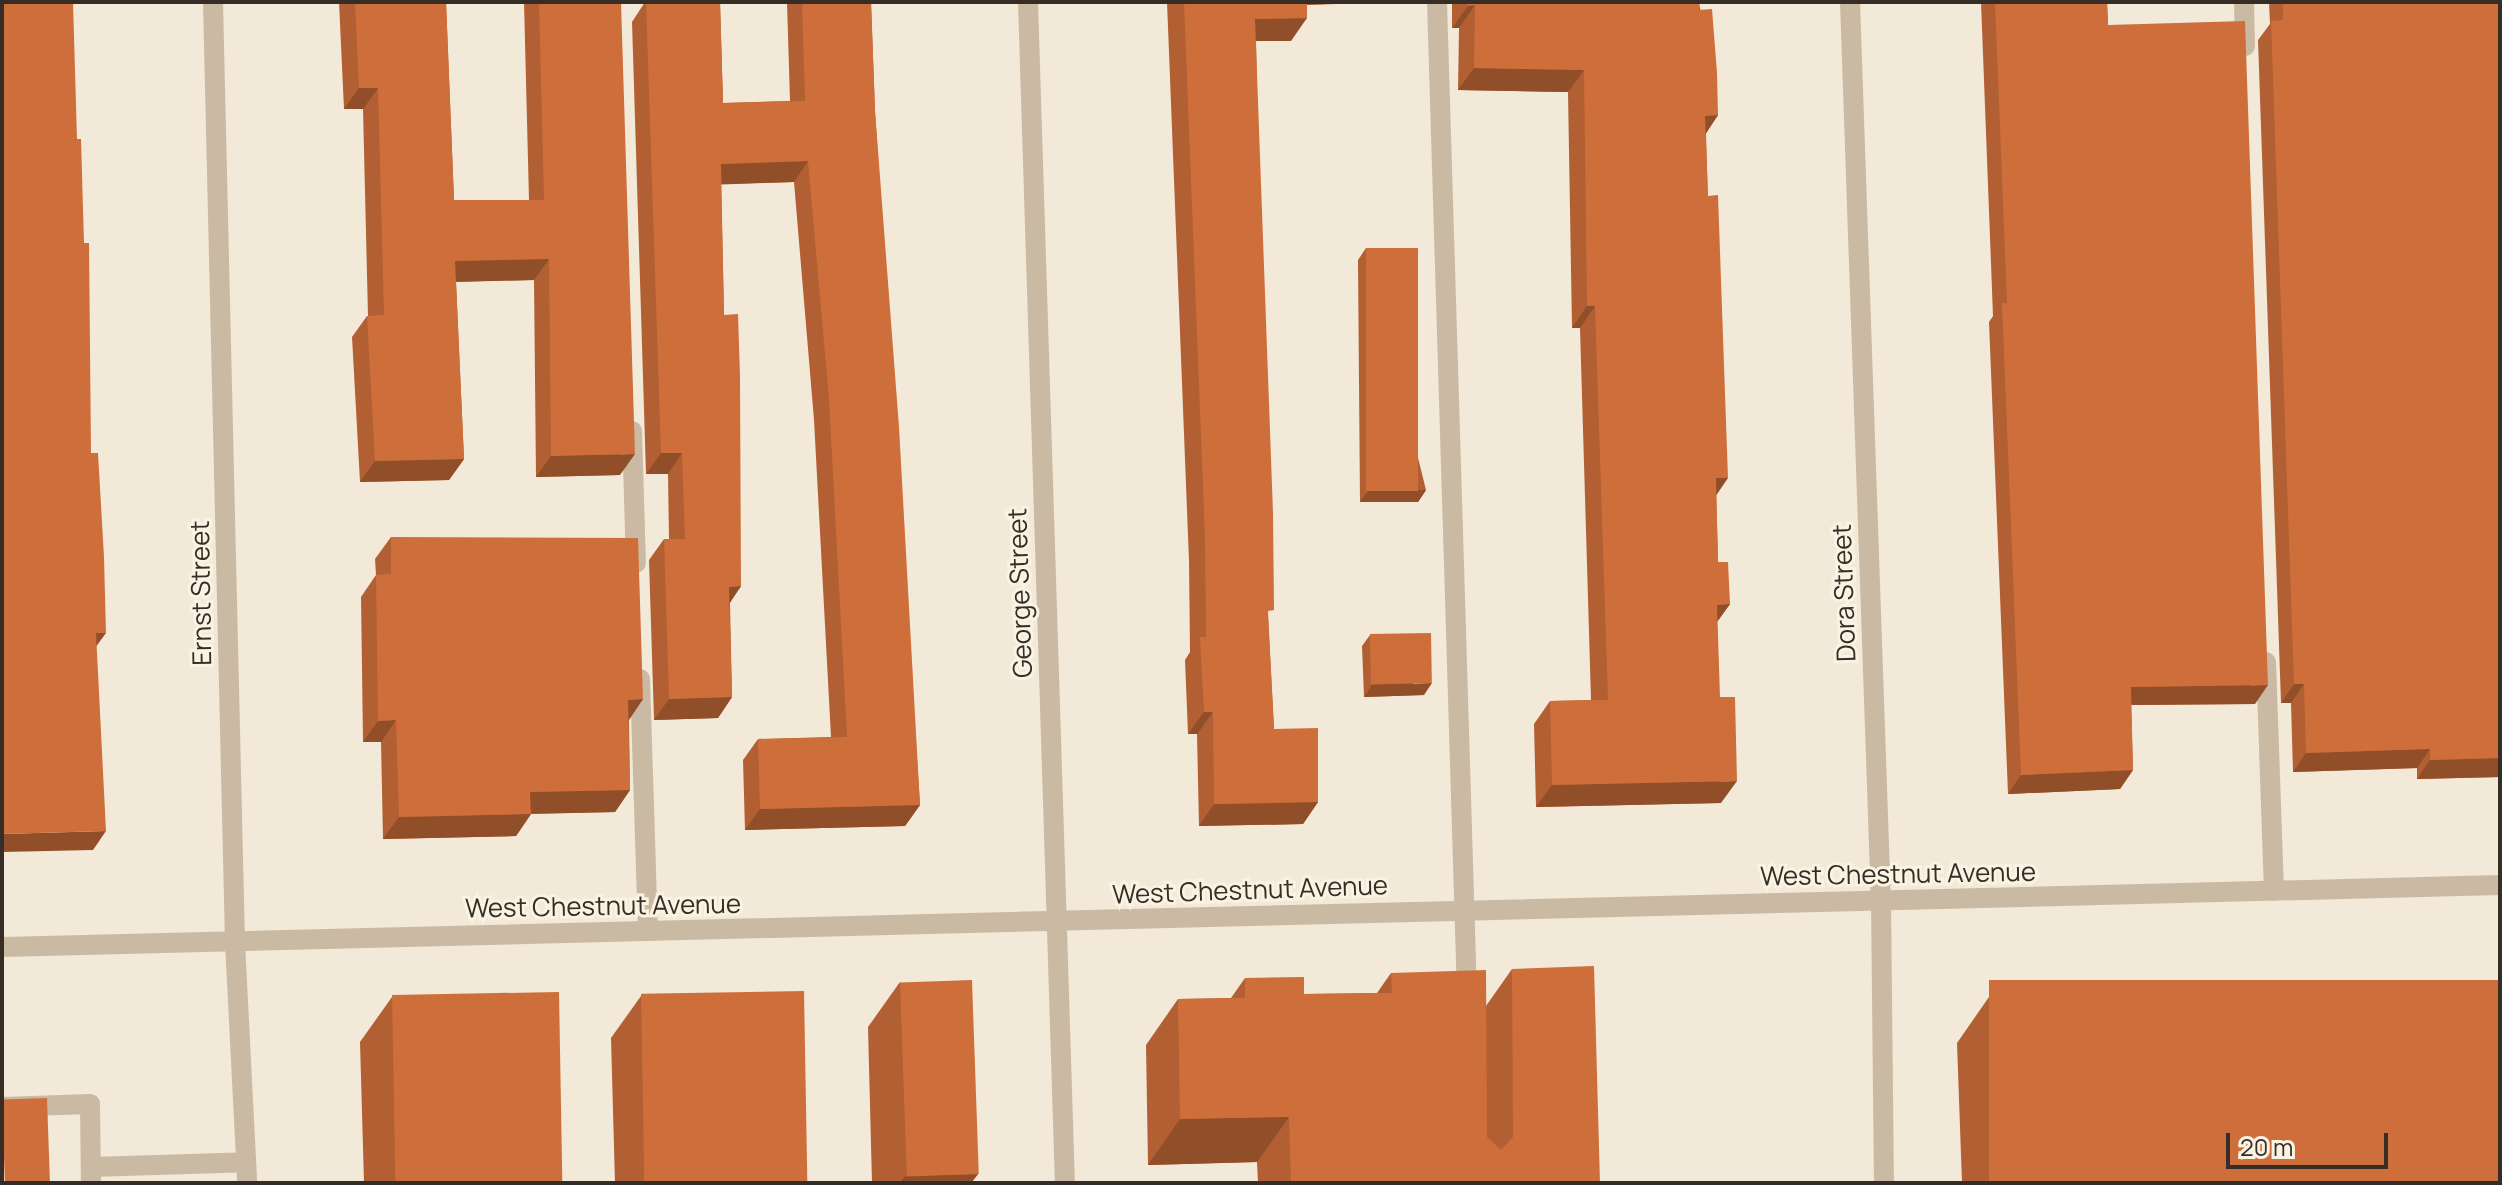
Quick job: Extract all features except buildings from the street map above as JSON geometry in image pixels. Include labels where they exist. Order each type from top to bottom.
[{"type":"street","name":"Ernst Street","points":[[213,2],[235,942],[247,1183]]},
{"type":"street","name":"George Street","points":[[1028,2],[1065,1183]]},
{"type":"street","points":[[1437,2],[1467,1016]]},
{"type":"street","name":"Dora Street","points":[[1850,2],[1881,901],[1884,1183]]},
{"type":"street","points":[[2244,2],[2246,65]]},
{"type":"street","points":[[631,411],[637,585]]},
{"type":"street","points":[[2265,637],[2274,891]]},
{"type":"street","points":[[639,663],[648,931]]},
{"type":"street","name":"West Chestnut Avenue","points":[[2,947],[2500,885]]},
{"type":"street","points":[[2,1107],[90,1104],[91,1175],[246,1162]]}]
